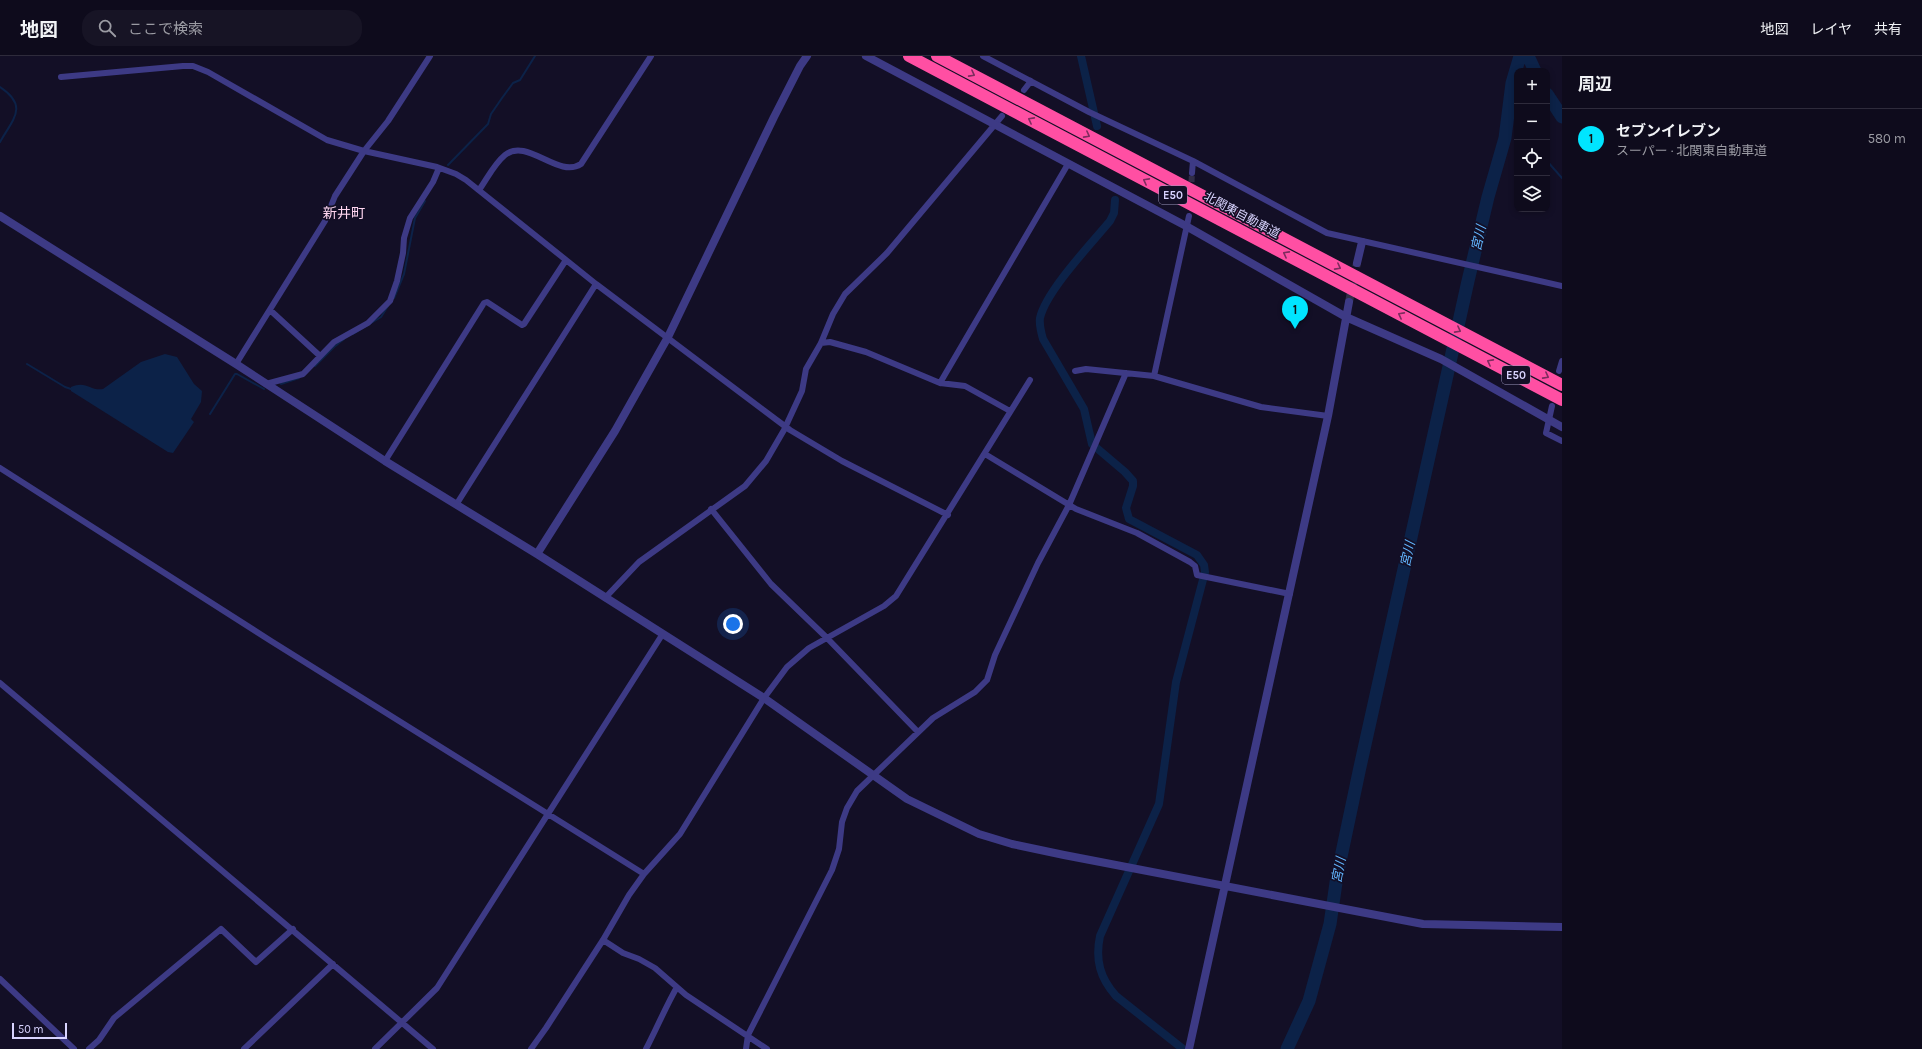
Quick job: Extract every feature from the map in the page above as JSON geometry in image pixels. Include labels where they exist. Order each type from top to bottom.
[{"type":"highway","name":"北関東自動車道","points":[[909,56],[1436,333],[1557,402]]},
{"type":"highway","name":"北関東自動車道","points":[[937,56],[1562,385]]},
{"type":"street","points":[[236,364],[325,221],[335,196],[364,151],[388,121],[430,56]]},
{"type":"street","points":[[479,190],[496,165],[511,152],[527,152],[564,167],[571,168],[581,164],[651,56]]},
{"type":"street","points":[[536,554],[615,431],[668,337],[774,117],[800,66],[807,56]]},
{"type":"street","points":[[866,56],[1186,226],[1346,317],[1462,370],[1562,427]]},
{"type":"street","points":[[983,56],[1089,112],[1193,161],[1327,233],[1562,286]]},
{"type":"street","points":[[61,77],[193,66],[208,72],[327,140],[364,151],[439,168],[456,174],[479,190],[596,284],[785,425],[830,454],[948,515]]},
{"type":"street","points":[[1024,90],[1031,81]]},
{"type":"street","points":[[605,598],[639,562],[745,486],[751,480],[772,451],[802,391],[806,370],[822,343],[833,314],[849,288],[887,253],[1002,116]]},
{"type":"street","points":[[1192,173],[1193,161]]},
{"type":"street","points":[[940,383],[1068,164]]},
{"type":"street","points":[[266,384],[303,374],[334,342],[368,322],[390,301],[397,281],[403,253],[404,238],[410,218],[433,182],[439,168]]},
{"type":"street","points":[[0,216],[236,364],[385,461],[536,554],[662,635],[764,698],[907,799],[979,834],[1012,844],[1132,868],[1318,904],[1437,925],[1562,928]]},
{"type":"street","points":[[1154,376],[1189,216]]},
{"type":"street","points":[[1357,263],[1362,242]]},
{"type":"street","points":[[385,461],[484,303],[487,302],[522,325],[524,324],[566,260]]},
{"type":"street","points":[[456,505],[596,284]]},
{"type":"street","points":[[1189,1048],[1290,594],[1328,416],[1349,302]]},
{"type":"street","points":[[270,310],[320,356]]},
{"type":"street","points":[[822,343],[830,342],[866,352],[940,383],[965,386],[1010,411]]},
{"type":"street","points":[[1560,371],[1562,360]]},
{"type":"street","points":[[1075,371],[1086,369],[1154,376],[1261,407],[1328,416]]},
{"type":"street","points":[[746,1049],[748,1035],[832,870],[839,849],[842,822],[847,808],[857,791],[874,777],[933,718],[975,692],[986,680],[995,655],[1038,563],[1069,505],[1126,373]]},
{"type":"street","points":[[531,1049],[603,940],[629,895],[644,874],[680,834],[764,698],[787,667],[798,656],[884,606],[896,596],[948,515],[1030,380]]},
{"type":"street","points":[[1557,402],[1548,420],[1546,433],[1562,441]]},
{"type":"street","points":[[985,454],[1069,505],[1151,540],[1190,562],[1195,566],[1197,575],[1290,594]]},
{"type":"street","points":[[0,468],[277,645],[644,874]]},
{"type":"street","points":[[711,509],[771,584],[827,638],[918,732]]},
{"type":"street","points":[[375,1049],[437,988],[662,635]]},
{"type":"street","points":[[0,683],[293,929],[433,1049]]},
{"type":"street","points":[[90,1049],[99,1040],[114,1018],[221,929],[256,962],[293,929]]},
{"type":"street","points":[[603,940],[623,953],[639,959],[654,968],[705,1008],[767,1049]]},
{"type":"street","points":[[244,1049],[333,964]]},
{"type":"street","points":[[0,979],[74,1049]]},
{"type":"street","points":[[646,1049],[662,1012],[677,987]]},
{"type":"water","points":[[165,354],[177,357],[194,384],[202,391],[201,402],[191,419],[194,422],[173,453],[168,452],[71,391],[71,387],[76,385],[103,389],[141,362]]},
{"type":"waterway","points":[[448,165],[488,124],[491,114],[502,98],[513,83],[520,80],[535,56]]},
{"type":"waterway","points":[[1081,56],[1097,126]]},
{"type":"waterway","name":"宮川","points":[[1287,1049],[1309,1001],[1330,924],[1337,876],[1360,767],[1468,281],[1488,197],[1505,138],[1512,83],[1520,56]]},
{"type":"waterway","points":[[1528,56],[1534,68]]},
{"type":"waterway","points":[[0,87],[14,100],[16,107],[16,113],[13,120],[0,142]]},
{"type":"waterway","points":[[1550,99],[1562,117]]},
{"type":"waterway","name":"宮川","points":[[1505,138],[1509,139]]},
{"type":"waterway","points":[[1550,164],[1562,178]]},
{"type":"waterway","points":[[1115,200],[1114,213],[1110,221],[1081,255],[1051,295],[1044,307],[1040,318],[1040,323],[1043,339],[1084,409],[1092,444],[1125,472],[1133,481],[1133,486],[1126,508],[1129,519],[1197,555],[1204,565],[1205,572],[1176,682],[1159,804],[1100,936],[1098,953],[1100,968],[1106,982],[1116,996],[1183,1049]]},
{"type":"waterway","points":[[394,298],[404,274],[415,218],[425,201]]},
{"type":"waterway","points":[[353,334],[381,317],[388,306]]},
{"type":"waterway","points":[[315,366],[344,339]]},
{"type":"waterway","points":[[27,364],[65,387],[71,389]]},
{"type":"waterway","points":[[210,414],[235,374],[264,389]]},
{"type":"waterway","points":[[281,384],[299,378]]},
{"type":"tunnel","points":[[1191,191],[1192,173]]},
{"type":"tunnel","points":[[1349,302],[1357,263]]},
{"type":"place","name":"セブンイレブン","points":[[1295,329]]},
{"type":"district","name":"新井町","points":[[344,213]]}]
